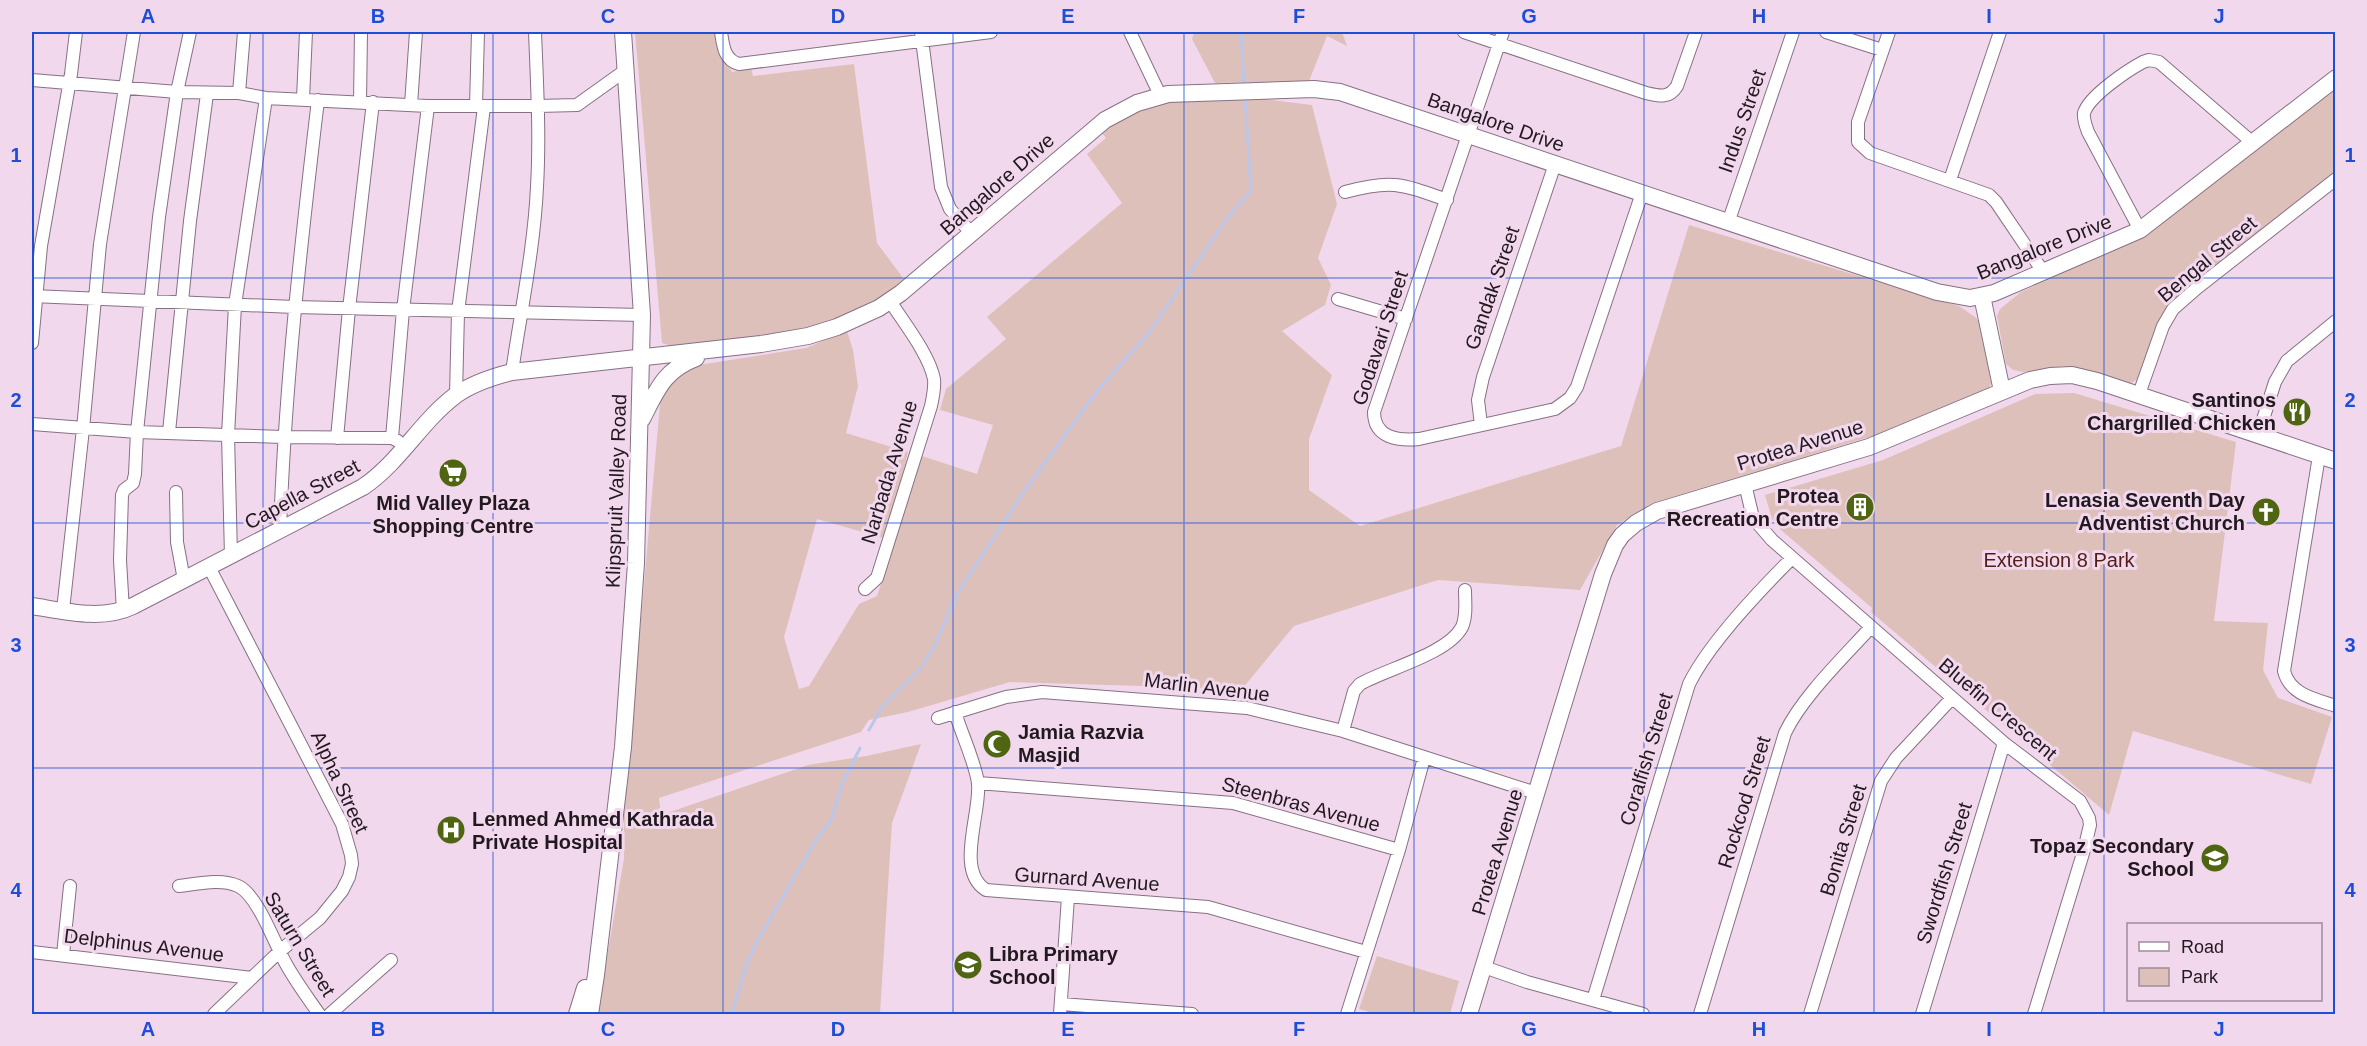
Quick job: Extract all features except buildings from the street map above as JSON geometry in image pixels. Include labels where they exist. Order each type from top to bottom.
[{"type":"street","points":[[32,343],[36,245],[69,83],[76,32]]},
{"type":"street","points":[[63,610],[103,222],[134,32]]},
{"type":"street","points":[[123,611],[120,560],[122,495],[134,479],[159,217],[177,92],[190,32]]},
{"type":"street","points":[[239,93],[244,32]]},
{"type":"street","points":[[303,99],[306,32]]},
{"type":"street","points":[[337,438],[366,102],[361,32]]},
{"type":"street","points":[[411,105],[416,32]]},
{"type":"street","points":[[456,395],[458,312],[480,107],[478,32]]},
{"type":"street","points":[[512,372],[533,236],[537,185],[538,106],[535,32]]},
{"type":"street","name":"Klipspruit Valley Road","points":[[590,1014],[617,799],[630,665],[640,421],[642,315],[623,32]]},
{"type":"street","points":[[721,32],[727,56],[739,64],[921,37],[991,32]]},
{"type":"street","points":[[1130,32],[1160,95]]},
{"type":"street","points":[[1464,32],[1501,37],[1646,93],[1663,96],[1672,93],[1677,86],[1696,32]]},
{"type":"street","name":"Indus Street","points":[[1728,223],[1793,32]]},
{"type":"street","points":[[1826,32],[1882,50]]},
{"type":"street","points":[[1889,32],[1858,122],[1858,142],[1870,153],[1975,188],[1993,198],[2044,273]]},
{"type":"street","points":[[1950,180],[2000,32]]},
{"type":"street","points":[[921,37],[941,187],[950,209],[972,234]]},
{"type":"street","name":"Godavari Street","points":[[1501,37],[1374,412],[1377,427],[1390,436],[1409,440],[1556,409],[1570,398],[1577,387],[1642,193]]},
{"type":"street","points":[[2140,230],[2084,120],[2087,107],[2110,85],[2143,62],[2149,60],[2159,62],[2253,143]]},
{"type":"street","points":[[32,80],[207,94],[239,93],[266,98],[480,107],[577,105],[626,70]]},
{"type":"street","name":"Bangalore Drive","points":[[641,358],[713,351],[823,333],[860,318],[890,301],[1105,120],[1128,107],[1160,95],[1314,89],[1340,92],[1937,292],[1963,297],[1982,296],[2044,273],[2140,230],[2336,78]]},
{"type":"street","points":[[169,432],[207,94]]},
{"type":"street","points":[[231,556],[228,435],[235,305],[266,98]]},
{"type":"street","points":[[280,530],[283,437],[294,307],[318,100]]},
{"type":"street","points":[[392,438],[403,310],[428,106]]},
{"type":"street","name":"Gandak Street","points":[[1481,425],[1478,400],[1483,377],[1555,164]]},
{"type":"street","name":"Bengal Street","points":[[2139,394],[2163,326],[2173,309],[2336,179]]},
{"type":"street","points":[[1345,192],[1390,183],[1447,200]]},
{"type":"street","points":[[34,296],[150,303],[642,315]]},
{"type":"street","points":[[1982,296],[2002,391]]},
{"type":"street","points":[[1338,299],[1406,319]]},
{"type":"street","name":"Narbada Avenue","points":[[865,589],[877,578],[931,406],[934,389],[934,379],[926,358],[890,301]]},
{"type":"street","points":[[2258,435],[2276,382],[2287,361],[2336,321]]},
{"type":"street","points":[[640,421],[667,374],[681,363],[713,351]]},
{"type":"street","name":"Capella Street","points":[[32,606],[97,614],[123,611],[363,487],[390,465],[456,395],[482,381],[512,372],[641,358]]},
{"type":"street","name":"Protea Avenue","points":[[1470,1014],[1603,574],[1615,545],[1629,528],[1648,515],[1670,506],[1880,443],[2030,380],[2059,375],[2091,379],[2336,461]]},
{"type":"street","points":[[32,424],[137,432],[392,438],[407,447]]},
{"type":"street","points":[[2319,456],[2284,671],[2288,683],[2299,693],[2336,706]]},
{"type":"street","name":"Bluefin Crescent","points":[[1745,483],[1754,518],[1765,533],[1791,558],[2004,743],[2080,801],[2090,825],[2034,1014]]},
{"type":"street","points":[[176,492],[177,542],[184,580]]},
{"type":"street","name":"Coralfish Street","points":[[1593,1000],[1689,684],[1701,662],[1791,558]]},
{"type":"street","name":"Alpha Street","points":[[209,567],[342,824],[351,855],[349,877],[333,905],[280,951],[214,1014]]},
{"type":"street","points":[[1342,731],[1354,690],[1360,684],[1432,651],[1449,641],[1458,632],[1464,619],[1465,590]]},
{"type":"street","name":"Rockcod Street","points":[[1700,1014],[1790,723],[1807,700],[1871,627]]},
{"type":"street","name":"Marlin Avenue","points":[[938,718],[1017,694],[1066,693],[1247,708],[1342,731],[1536,793]]},
{"type":"street","name":"Bonita Street","points":[[1810,1014],[1881,781],[1896,758],[1952,698]]},
{"type":"street","name":"Gurnard Avenue","points":[[955,712],[978,783],[971,865],[976,880],[986,890],[1214,908],[1366,952]]},
{"type":"street","name":"Swordfish Street","points":[[1922,1014],[2004,743]]},
{"type":"street","points":[[1347,1014],[1399,850],[1425,758]]},
{"type":"street","name":"Steenbras Avenue","points":[[978,783],[1233,803],[1399,850]]},
{"type":"street","name":"Saturn Street","points":[[179,886],[213,883],[238,885],[253,900],[291,972],[320,1014]]},
{"type":"street","points":[[63,955],[70,886]]},
{"type":"street","points":[[1068,897],[1061,1009],[1192,1014]]},
{"type":"street","name":"Klipspruit Valley Road","points":[[577,1014],[598,950]]},
{"type":"street","name":"Delphinus Avenue","points":[[32,952],[252,978]]},
{"type":"street","points":[[330,1014],[391,960]]},
{"type":"street","points":[[1484,967],[1643,1014]]},
{"type":"green space","points":[[635,32],[718,32],[723,57],[732,72],[751,68],[753,76],[854,64],[877,243],[906,282],[878,301],[832,322],[803,330],[672,346],[662,343]]},
{"type":"green space","points":[[1194,32],[1342,32],[1347,46],[1327,36],[1309,81],[1215,83],[1192,39]]},
{"type":"green space","points":[[2335,85],[2335,173],[2174,300],[2157,328],[2138,379],[2131,383],[2124,383],[2098,373],[2063,366],[2023,372],[2013,370],[2006,364],[1997,316],[2000,309],[2021,292],[2116,249]]},
{"type":"green space","points":[[1265,99],[1312,105],[1337,204],[1318,258],[1331,285],[1325,305],[1282,331],[1332,375],[1309,439],[1309,490],[1360,526],[1621,446],[1689,225],[1959,306],[1982,325],[1993,380],[1989,388],[1981,395],[1899,428],[1652,503],[1617,525],[1580,590],[1438,580],[1294,626],[1242,689],[1010,682],[908,712],[869,720],[861,732],[659,798],[661,815],[808,765],[921,744],[892,823],[880,1014],[597,1014],[624,859],[624,810],[661,393],[664,385],[692,366],[806,348],[847,331],[853,350],[858,386],[846,433],[908,452],[887,539],[817,519],[784,637],[799,689],[809,686],[859,604],[877,596],[922,456],[977,474],[993,425],[940,410],[946,389],[1006,339],[987,317],[1122,203],[1087,154],[1106,138],[1101,132],[1123,117],[1165,101]]},
{"type":"green space","name":"Extension 8 Park","points":[[2074,393],[2236,442],[2214,621],[2268,623],[2263,670],[2278,698],[2332,717],[2311,784],[2133,731],[2109,815],[1871,612],[1872,608],[1782,531],[1772,519],[1765,495],[1883,460],[2035,394]]},
{"type":"green space","points":[[1377,956],[1459,981],[1450,1014],[1376,1014],[1359,1009]]},
{"type":"waterway","points":[[1241,32],[1244,84]]},
{"type":"waterway","points":[[869,730],[882,707],[921,668],[935,645],[956,596],[1025,490],[1097,391],[1148,334],[1227,219],[1251,190],[1245,97]]},
{"type":"waterway","points":[[732,1014],[744,972],[755,945],[816,840],[831,820],[843,782],[860,748]]},
{"type":"place","name":"Santinos Chargrilled Chicken","points":[[2297,412]]},
{"type":"place","name":"Mid Valley Plaza Shopping Centre","points":[[453,473]]},
{"type":"place","name":"Protea Recreation Centre","points":[[1860,507]]},
{"type":"place","name":"Lenasia Seventh Day Adventist Church","points":[[2266,512]]},
{"type":"place","name":"Jamia Razvia Masjid","points":[[997,744]]},
{"type":"place","name":"Lenmed Ahmed Kathrada Private Hospital","points":[[451,830]]},
{"type":"place","name":"Topaz Secondary School","points":[[2215,858]]},
{"type":"place","name":"Libra Primary School","points":[[968,965]]}]
